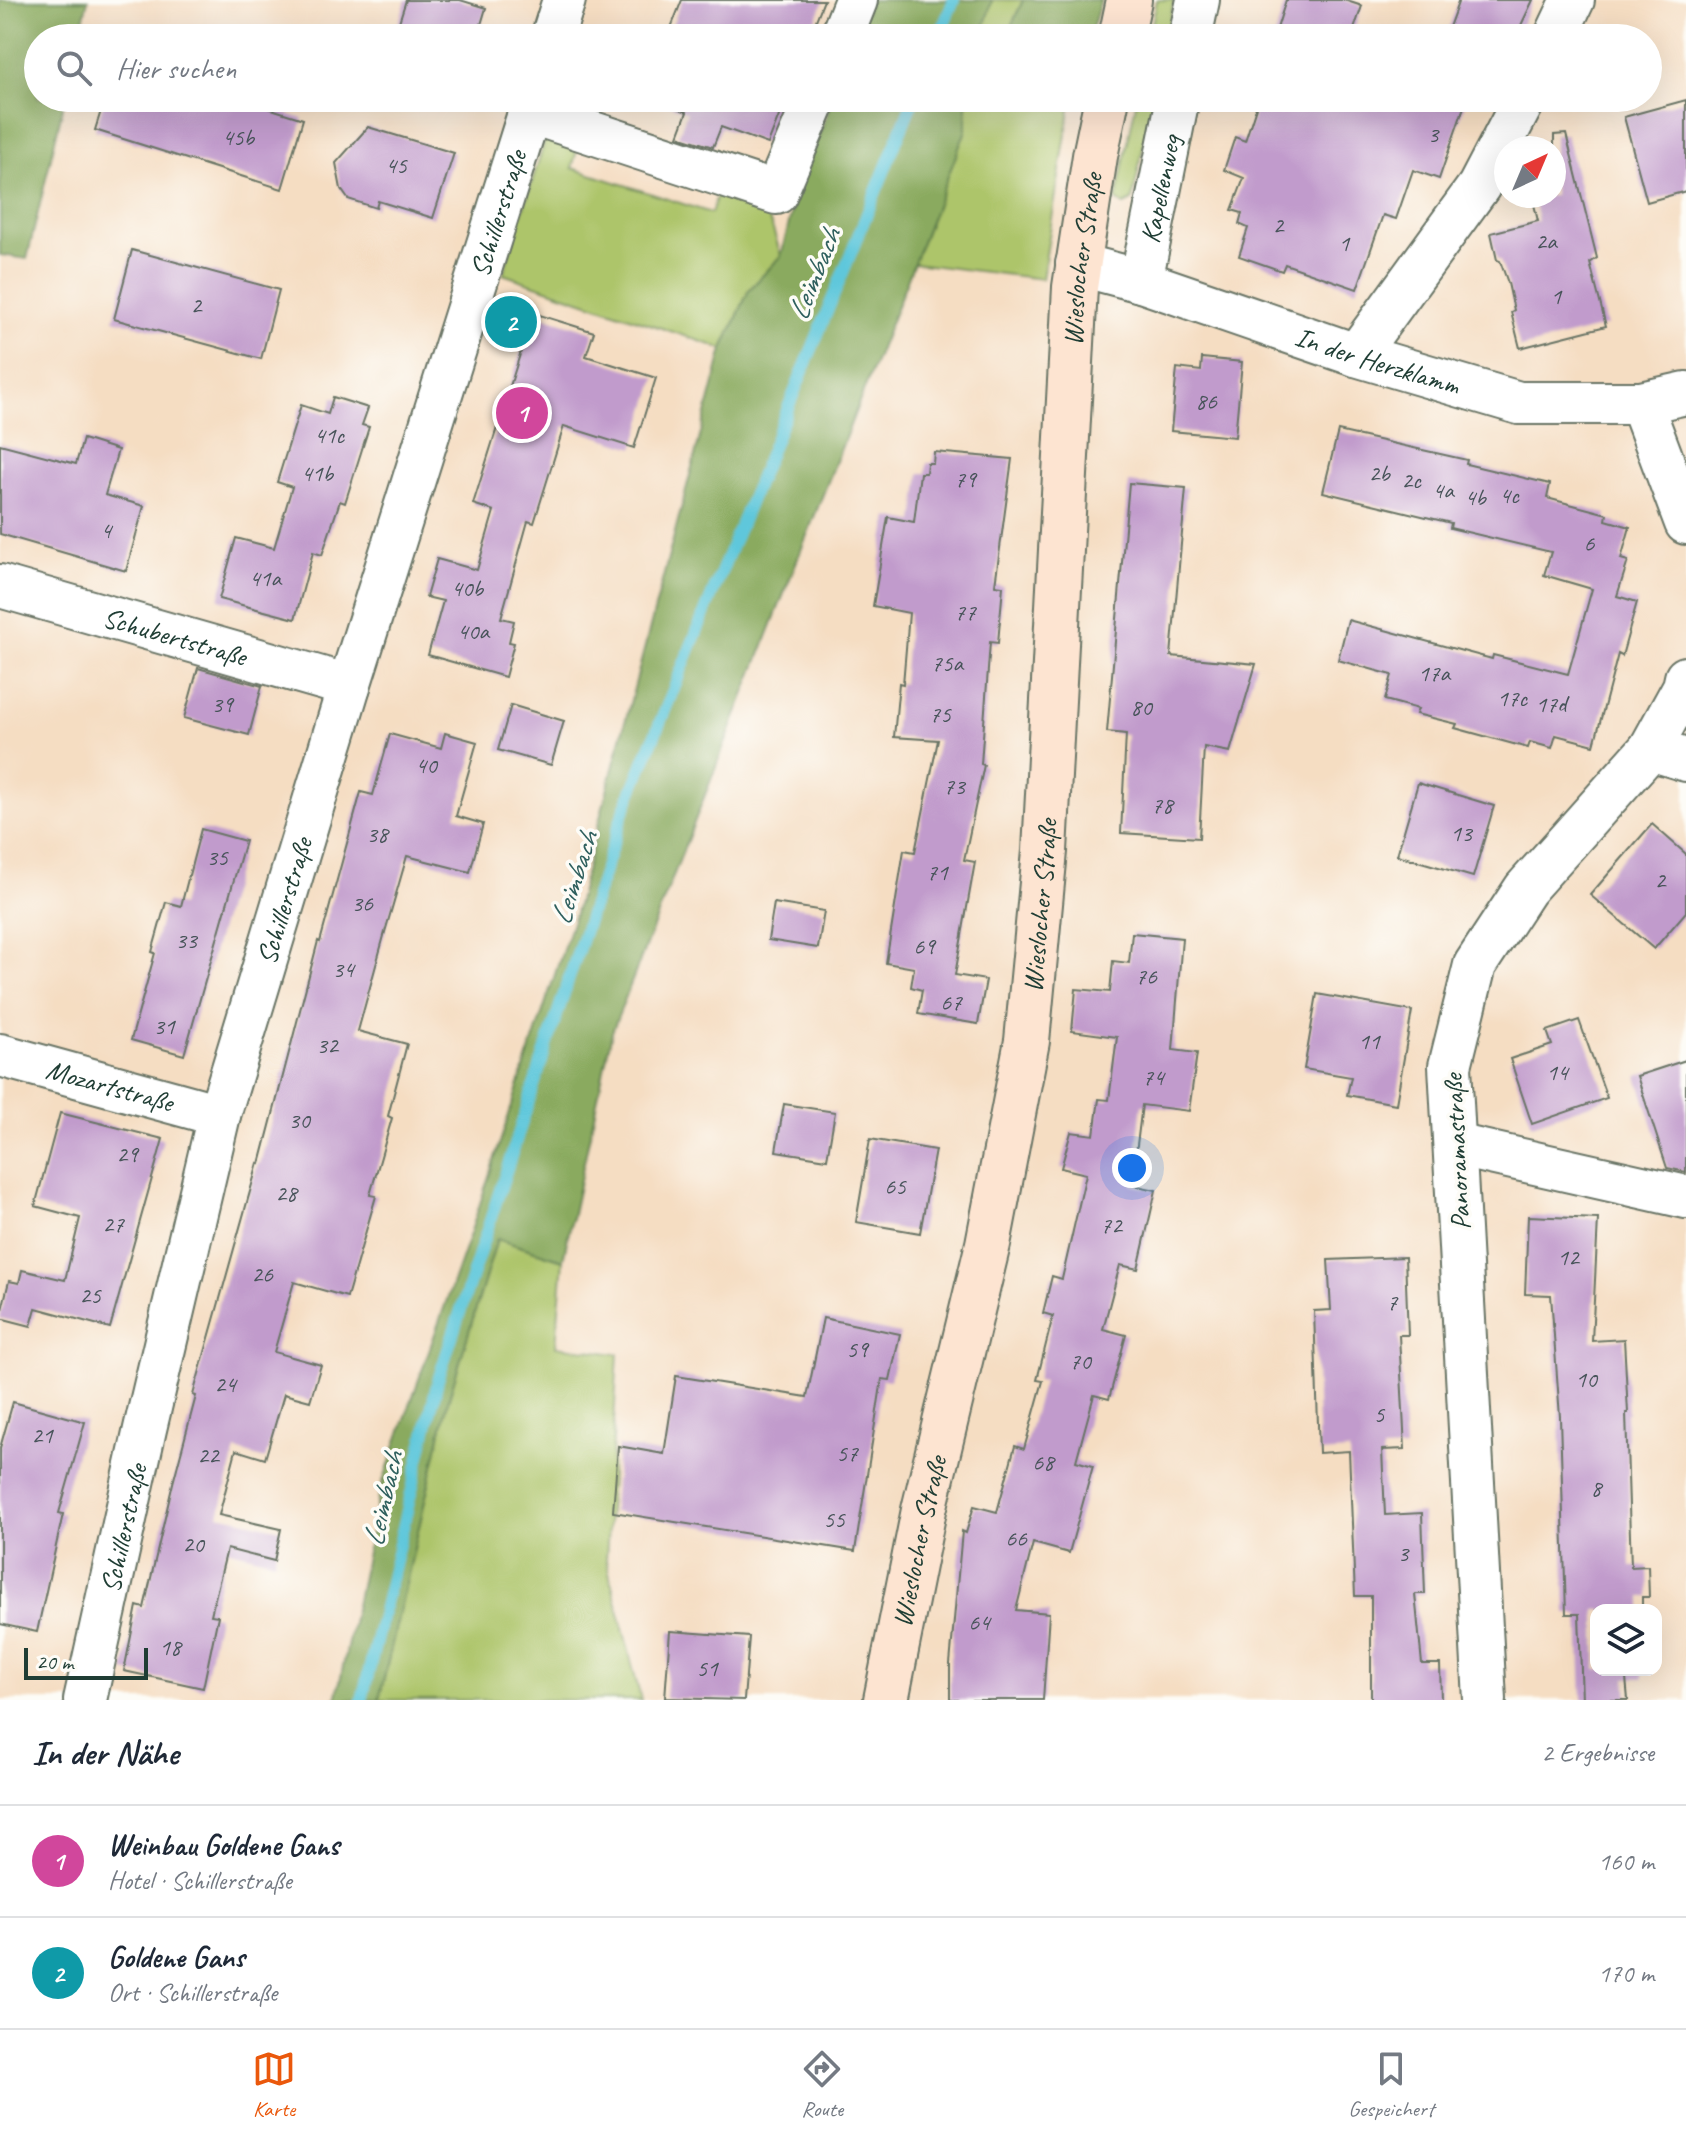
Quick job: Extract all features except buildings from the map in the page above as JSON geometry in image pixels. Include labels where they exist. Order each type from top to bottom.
[{"type":"main road","points":[[1124,24],[1129,0]]},
{"type":"main road","name":"Wieslocher Straße","points":[[886,1700],[924,1510],[988,1244],[1027,1041],[1045,851],[1077,264],[1104,112]]},
{"type":"street","points":[[556,24],[564,0]]},
{"type":"street","points":[[847,24],[856,0]]},
{"type":"street","points":[[1193,24],[1198,0]]},
{"type":"street","points":[[1562,24],[1573,0]]},
{"type":"street","name":"Schillerstraße","points":[[85,1700],[219,1115],[529,112]]},
{"type":"street","name":"Schillerstraße","points":[[550,112],[776,193],[810,112]]},
{"type":"street","name":"Kapellenweg","points":[[1141,281],[1175,112]]},
{"type":"street","points":[[1356,355],[1479,186],[1518,112]]},
{"type":"street","name":"In der Herzklamm","points":[[1077,264],[1141,281],[1356,355],[1519,403],[1641,403],[1686,393]]},
{"type":"street","points":[[1641,403],[1686,523]]},
{"type":"street","name":"Schubertstraße","points":[[0,586],[349,686]]},
{"type":"street","name":"Panoramastraße","points":[[1485,1700],[1450,1066],[1475,965],[1525,889],[1668,754],[1686,678]]},
{"type":"street","name":"Mozartstraße","points":[[0,1055],[219,1115]]},
{"type":"street","points":[[1455,1145],[1686,1197]]},
{"type":"green space","points":[[0,0],[88,0],[82,24],[24,24],[24,112],[62,112],[27,259],[0,255]]},
{"type":"green space","points":[[870,0],[992,0],[985,24],[861,24]]},
{"type":"green space","points":[[992,0],[1023,0],[1012,24],[985,24]]},
{"type":"green space","points":[[1023,0],[1101,0],[1093,24],[1012,24]]},
{"type":"green space","points":[[1157,0],[1174,0],[1169,24],[1152,24]]},
{"type":"green space","points":[[828,112],[966,112],[966,130],[612,1032],[563,1260],[497,1239],[448,1401],[379,1700],[336,1700],[380,1490],[471,1231],[575,913],[723,349],[749,290],[781,256],[795,198]]},
{"type":"green space","points":[[966,112],[1070,112],[1042,279],[913,263],[966,130]]},
{"type":"green space","points":[[1134,112],[1150,112],[1132,201],[1124,205],[1116,200]]},
{"type":"green space","points":[[546,137],[580,140],[572,168],[711,213],[720,186],[748,198],[763,211],[773,229],[781,256],[749,290],[723,349],[503,274]]},
{"type":"green space","points":[[497,1239],[563,1260],[556,1346],[618,1354],[606,1560],[641,1700],[379,1700],[448,1401]]},
{"type":"waterway","name":"Leimbach","points":[[944,24],[954,0]]},
{"type":"waterway","name":"Leimbach","points":[[362,1700],[438,1380],[622,816],[908,112]]},
{"type":"place","name":"Goldene Gans","points":[[511,322]]},
{"type":"place","name":"Weinbau Goldene Gans","points":[[522,413]]}]
